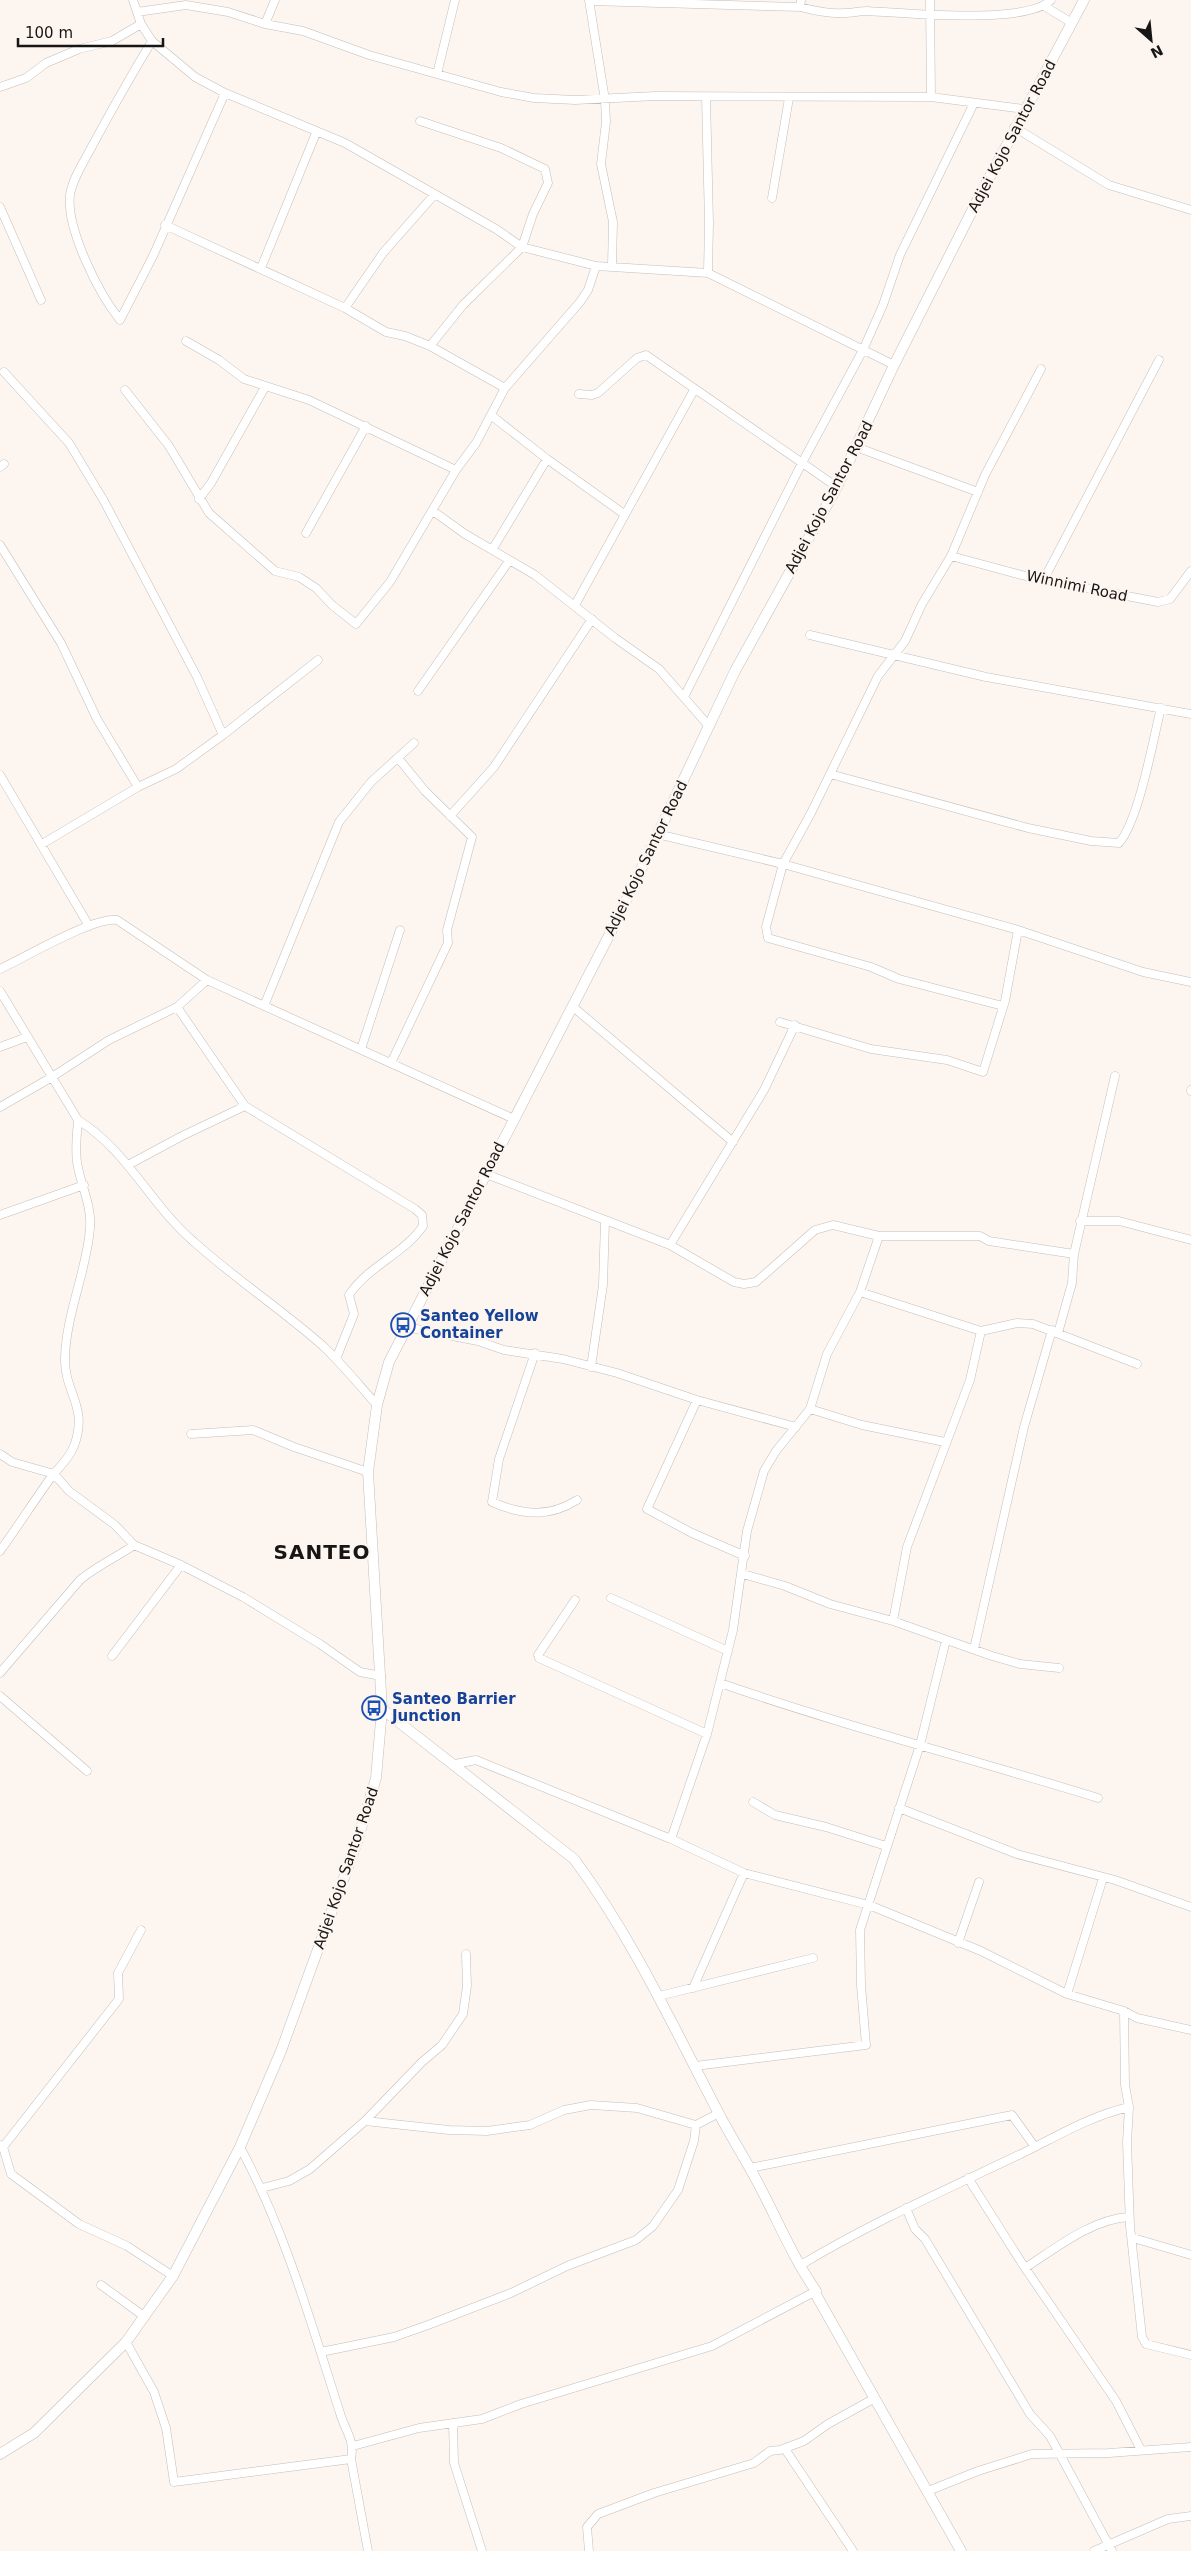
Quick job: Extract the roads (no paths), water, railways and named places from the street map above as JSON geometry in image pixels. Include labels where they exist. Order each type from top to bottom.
[{"type":"street","points":[[133,0],[141,24],[152,41],[171,59],[195,77],[225,93],[316,133],[324,134],[345,143],[496,229],[522,247],[596,266],[708,273],[894,365]]},
{"type":"street","points":[[265,24],[275,0]]},
{"type":"street","points":[[437,74],[455,0]]},
{"type":"street","points":[[930,0],[931,97]]},
{"type":"street","points":[[612,266],[613,222],[602,164],[606,122],[605,100],[589,1],[800,4],[832,14],[865,11],[930,15],[1000,14],[1044,6],[1051,0]]},
{"type":"street","name":"Adjei Kojo Santor Road","points":[[0,2454],[34,2433],[126,2342],[173,2276],[240,2147],[281,2051],[357,1842],[376,1778],[382,1709],[368,1472],[377,1405],[390,1362],[406,1327],[616,922],[735,671],[837,487],[894,365],[1014,127],[1084,0]]},
{"type":"street","points":[[137,12],[186,2],[228,12],[265,24],[303,30],[370,55],[501,92],[534,98],[605,100],[706,97],[931,97],[1024,110]]},
{"type":"street","points":[[1044,6],[1072,23]]},
{"type":"street","points":[[0,87],[26,78],[46,64],[79,49],[112,41],[141,24]]},
{"type":"street","points":[[152,41],[115,103],[78,173],[70,194],[79,245],[95,282],[120,320],[153,256],[165,225],[225,93]]},
{"type":"street","points":[[706,97],[709,223],[708,273]]},
{"type":"street","points":[[772,198],[788,98]]},
{"type":"street","points":[[684,697],[803,461],[863,350],[883,305],[900,255],[974,103]]},
{"type":"street","points":[[420,121],[502,148],[545,168],[548,183],[533,214],[522,247],[463,305],[430,346]]},
{"type":"street","points":[[1014,127],[1109,184],[1191,210]]},
{"type":"street","points":[[261,268],[316,133]]},
{"type":"street","points":[[345,308],[383,253],[434,194]]},
{"type":"street","points":[[0,207],[42,300]]},
{"type":"street","points":[[165,225],[345,308],[386,332],[405,336],[430,346],[505,388]]},
{"type":"street","points":[[125,390],[169,446],[209,514],[275,572],[299,577],[316,588],[332,605],[356,624],[390,582],[456,470],[476,443],[492,416],[505,388],[580,302],[588,290],[596,266]]},
{"type":"street","points":[[186,341],[219,360],[244,379],[309,400],[456,470]]},
{"type":"street","points":[[579,394],[592,395],[598,392],[637,358],[646,355],[788,454],[803,461],[837,487]]},
{"type":"street","points":[[1044,579],[1159,360]]},
{"type":"street","points":[[1003,1006],[899,979],[871,967],[768,938],[766,927],[783,864],[878,676],[905,641],[922,604],[952,556],[978,492],[1041,369]]},
{"type":"street","points":[[4,372],[69,442],[104,502],[197,678],[223,735]]},
{"type":"street","points":[[199,499],[211,483],[265,387]]},
{"type":"street","points":[[575,605],[694,390]]},
{"type":"street","points":[[492,416],[547,459],[624,514]]},
{"type":"street","points":[[306,533],[366,426]]},
{"type":"street","points":[[856,447],[978,492]]},
{"type":"street","points":[[492,550],[547,459]]},
{"type":"street","points":[[433,511],[509,561],[534,575],[615,638],[659,669],[708,726]]},
{"type":"street","points":[[0,545],[9,563],[62,643],[97,720],[138,787]]},
{"type":"street","name":"Winnimi Road","points":[[952,556],[1044,579],[1158,602],[1170,599],[1191,571]]},
{"type":"street","points":[[418,691],[509,561]]},
{"type":"street","points":[[450,816],[494,767],[592,619]]},
{"type":"street","points":[[810,634],[986,677],[1191,714]]},
{"type":"street","points":[[42,844],[138,787],[176,769],[223,735],[318,660]]},
{"type":"street","points":[[830,774],[1028,828],[1091,841],[1119,843],[1127,835],[1161,708]]},
{"type":"street","points":[[264,1006],[339,822],[371,782],[414,743]]},
{"type":"street","points":[[391,1063],[448,943],[447,930],[472,837],[425,791],[398,758]]},
{"type":"street","points":[[0,775],[89,926]]},
{"type":"street","points":[[657,834],[783,864],[1018,930],[1108,962],[1191,982]]},
{"type":"street","points":[[0,969],[89,926],[108,919],[118,920],[207,980],[514,1119]]},
{"type":"street","points":[[361,1049],[400,930]]},
{"type":"street","points":[[780,1022],[871,1049],[947,1060],[983,1072],[1003,1006],[1018,930]]},
{"type":"street","points":[[0,1107],[52,1078],[109,1040],[177,1007],[207,980]]},
{"type":"street","points":[[0,991],[26,1037],[78,1120],[94,1130],[128,1165],[165,1212],[192,1240],[336,1359],[377,1405]]},
{"type":"street","points":[[572,1006],[733,1142]]},
{"type":"street","points":[[177,1007],[245,1106],[422,1215],[423,1226],[416,1237],[358,1282],[349,1295],[354,1314],[336,1359]]},
{"type":"street","points":[[670,1245],[764,1090],[795,1025]]},
{"type":"street","points":[[0,1047],[26,1037]]},
{"type":"street","points":[[974,1649],[1024,1427],[1072,1283],[1074,1254],[1080,1221],[1115,1076]]},
{"type":"street","points":[[128,1165],[182,1136],[245,1106]]},
{"type":"street","points":[[0,1551],[54,1474],[67,1460],[74,1445],[79,1423],[78,1406],[67,1377],[64,1360],[67,1334],[90,1228],[84,1185],[77,1162],[78,1120]]},
{"type":"street","points":[[486,1174],[670,1245],[734,1282],[744,1284],[756,1282],[815,1230],[826,1226],[879,1236],[980,1236],[989,1241],[1074,1254]]},
{"type":"street","points":[[0,1215],[84,1185]]},
{"type":"street","points":[[590,1367],[603,1285],[605,1221]]},
{"type":"street","points":[[1080,1221],[1119,1221],[1191,1240]]},
{"type":"street","points":[[671,1839],[707,1734],[720,1683],[728,1651],[742,1574],[747,1531],[764,1471],[776,1451],[810,1409],[827,1354],[860,1292],[879,1236]]},
{"type":"street","points":[[860,1292],[981,1331],[1017,1323],[1032,1324],[1137,1364]]},
{"type":"street","points":[[406,1327],[478,1341],[504,1350],[535,1353],[617,1373],[697,1400],[796,1427]]},
{"type":"street","points":[[893,1620],[907,1546],[970,1380],[981,1331]]},
{"type":"street","points":[[535,1353],[499,1459],[492,1502],[527,1514],[548,1513],[565,1508],[577,1500]]},
{"type":"street","points":[[697,1400],[647,1509],[692,1533],[745,1556]]},
{"type":"street","points":[[810,1409],[862,1425],[945,1442]]},
{"type":"street","points":[[191,1434],[253,1430],[294,1447],[368,1472]]},
{"type":"street","points":[[0,1454],[12,1462],[54,1474],[69,1491],[115,1525],[134,1545],[180,1565],[250,1602],[320,1644],[360,1672],[381,1676]]},
{"type":"street","points":[[0,1673],[90,1570],[107,1563],[134,1545]]},
{"type":"street","points":[[112,1656],[180,1565]]},
{"type":"street","points":[[742,1574],[786,1586],[830,1604],[893,1620],[946,1640],[1020,1664],[1059,1668]]},
{"type":"street","points":[[611,1598],[728,1651]]},
{"type":"street","points":[[575,1600],[538,1655],[539,1658],[707,1734]]},
{"type":"street","points":[[695,2066],[866,2044],[861,1985],[860,1930],[920,1745],[946,1640]]},
{"type":"street","points":[[720,1683],[807,1713],[1098,1798]]},
{"type":"street","points":[[0,1696],[87,1771]]},
{"type":"street","points":[[382,1709],[455,1764],[574,1860],[596,1889],[659,1996],[719,2114],[750,2168],[798,2266],[816,2291],[815,2293],[961,2551]]},
{"type":"street","points":[[455,1764],[476,1760],[671,1839],[744,1873],[869,1905],[1033,1975],[1067,1994],[1124,2010],[1137,2018],[1191,2030]]},
{"type":"street","points":[[754,1802],[775,1815],[826,1827],[886,1846]]},
{"type":"street","points":[[899,1808],[1017,1854],[1104,1878],[1191,1908]]},
{"type":"street","points":[[693,1988],[744,1873]]},
{"type":"street","points":[[1067,1994],[1104,1878]]},
{"type":"street","points":[[958,1943],[979,1882]]},
{"type":"street","points":[[141,1930],[118,1973],[119,1999],[2,2146],[11,2174],[79,2224],[127,2246],[173,2276]]},
{"type":"street","points":[[262,2188],[289,2181],[310,2169],[365,2121],[422,2062],[442,2045],[463,2014],[468,1986],[466,1954]]},
{"type":"street","points":[[659,1996],[813,1958]]},
{"type":"street","points":[[1124,2010],[1128,2107],[1129,2216],[1142,2337],[1146,2344],[1191,2355]]},
{"type":"street","points":[[365,2121],[449,2130],[487,2131],[530,2125],[564,2110],[591,2106],[637,2108],[696,2125],[719,2114]]},
{"type":"street","points":[[798,2266],[834,2244],[1035,2147],[1088,2119],[1128,2107]]},
{"type":"street","points":[[750,2168],[1012,2115],[1035,2147]]},
{"type":"street","points":[[321,2352],[394,2337],[428,2325],[512,2293],[567,2266],[636,2240],[652,2226],[678,2190],[694,2141],[696,2125]]},
{"type":"street","points":[[240,2147],[262,2188],[321,2352],[340,2415],[353,2446],[351,2459],[368,2551]]},
{"type":"street","points":[[968,2178],[1024,2268],[1116,2401],[1141,2450]]},
{"type":"street","points":[[906,2208],[915,2229],[925,2239],[1030,2414],[1050,2436],[1110,2548]]},
{"type":"street","points":[[1024,2268],[1072,2238],[1116,2218],[1129,2216]]},
{"type":"street","points":[[1132,2238],[1191,2256]]},
{"type":"street","points":[[101,2285],[144,2317]]},
{"type":"street","points":[[353,2446],[419,2428],[482,2419],[521,2404],[712,2346],[816,2291]]},
{"type":"street","points":[[126,2342],[154,2392],[166,2428],[174,2482],[351,2459]]},
{"type":"street","points":[[589,2551],[587,2527],[598,2514],[654,2493],[754,2464],[770,2451],[785,2449],[804,2441],[828,2424],[875,2398]]},
{"type":"street","points":[[453,2423],[454,2463],[482,2551]]},
{"type":"street","points":[[928,2491],[978,2471],[1032,2454],[1109,2453],[1191,2447]]},
{"type":"street","points":[[785,2449],[853,2551]]},
{"type":"street","points":[[1094,2551],[1110,2548],[1168,2518],[1191,2516]]},
{"type":"place","name":"Santeo Yellow Container","points":[[403,1325]]},
{"type":"place","name":"Santeo Barrier Junction","points":[[374,1708]]},
{"type":"district","name":"SANTEO","points":[[322,1552]]}]
